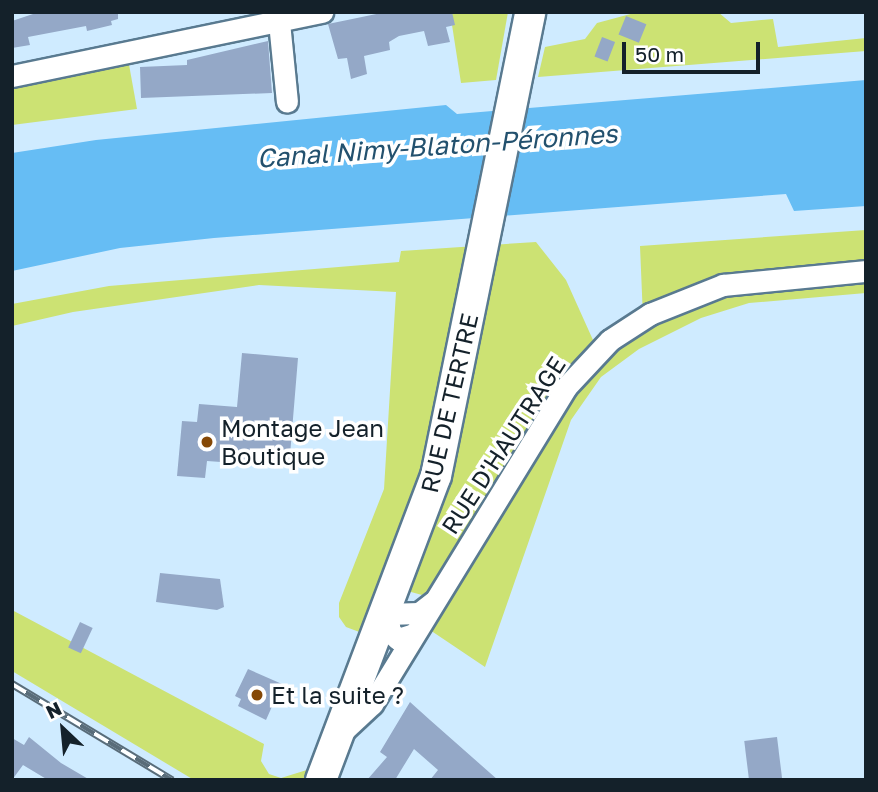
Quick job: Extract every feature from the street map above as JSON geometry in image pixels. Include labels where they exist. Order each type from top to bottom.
[{"type":"street","points":[[12,76],[279,17],[321,12]]},
{"type":"street","name":"RUE DE TERTRE","points":[[321,780],[387,614],[436,476],[530,12]]},
{"type":"street","points":[[279,17],[287,102]]},
{"type":"street","name":"RUE D'HAUTRAGE","points":[[341,733],[372,704],[565,387],[610,340],[662,308],[723,285],[866,271]]},
{"type":"street","points":[[414,635],[398,639],[390,632],[387,614],[419,613],[435,600]]},
{"type":"green space","points":[[450,12],[508,12],[496,80],[461,83]]},
{"type":"green space","points":[[638,12],[718,12],[731,23],[773,19],[778,47],[866,38],[866,51],[538,77],[545,47],[585,39],[597,23]]},
{"type":"green space","points":[[128,59],[137,109],[12,125],[12,84]]},
{"type":"green space","points":[[866,230],[866,293],[749,303],[701,318],[639,349],[601,377],[571,420],[485,667],[427,628],[578,383],[643,318],[640,246]]},
{"type":"green space","points":[[536,242],[566,280],[593,340],[557,381],[432,588],[422,595],[382,584],[362,633],[346,627],[339,617],[339,603],[384,489],[396,292],[259,285],[73,312],[12,326],[12,304],[109,286],[399,262],[401,251]]},
{"type":"green space","points":[[12,610],[264,744],[261,761],[269,774],[281,778],[310,769],[305,780],[194,780],[12,671]]},
{"type":"water","name":"Canal Nimy-Blaton-Péronnes","points":[[866,80],[866,206],[794,211],[786,194],[214,238],[120,248],[12,271],[12,153],[96,140],[446,105],[457,114]]},
{"type":"building","points":[[39,12],[118,12],[118,19],[111,21],[112,25],[87,31],[86,26],[28,37],[30,45],[12,48],[12,21]]},
{"type":"building","points":[[386,12],[452,12],[455,25],[446,27],[450,42],[428,46],[424,31],[399,36],[389,42],[390,50],[364,56],[367,74],[351,79],[347,58],[338,59],[328,24]]},
{"type":"building","points":[[626,16],[646,24],[639,43],[619,35]]},
{"type":"building","points":[[602,37],[615,42],[608,62],[594,57]]},
{"type":"building","points":[[268,41],[272,93],[141,98],[140,67],[187,65],[187,60]]},
{"type":"building","points":[[242,353],[298,358],[289,467],[207,461],[205,478],[177,476],[182,421],[197,422],[199,404],[237,407]]},
{"type":"building","points":[[160,573],[220,579],[224,607],[217,610],[156,602]]},
{"type":"building","points":[[80,622],[93,628],[81,653],[68,647]]},
{"type":"building","points":[[248,669],[282,684],[266,720],[238,706],[241,699],[235,696]]},
{"type":"building","points":[[410,702],[498,780],[430,780],[438,770],[414,749],[395,780],[367,780],[387,757],[380,752]]},
{"type":"building","points":[[29,737],[61,763],[90,780],[48,780],[23,765],[12,780],[12,738],[24,745]]},
{"type":"building","points":[[777,737],[782,780],[749,780],[744,741]]},
{"type":"railway","points":[[12,684],[172,780]]},
{"type":"place","name":"Montage Jean Boutique","points":[[207,442]]},
{"type":"place","name":"Et la suite ?","points":[[257,695]]}]
